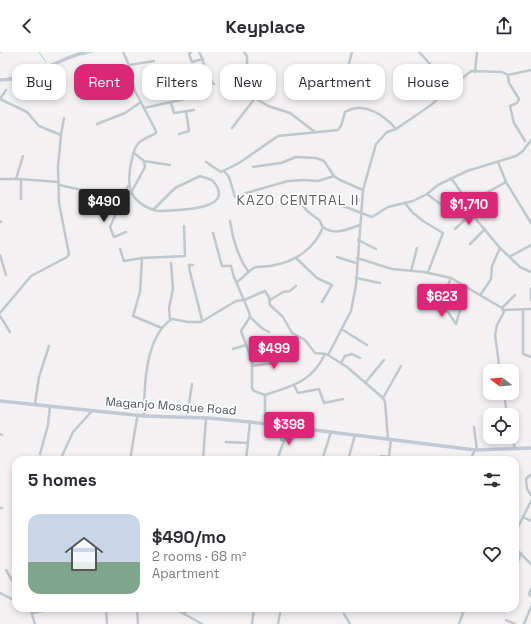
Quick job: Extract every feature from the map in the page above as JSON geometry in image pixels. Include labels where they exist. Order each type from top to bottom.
[{"type":"street","points":[[0,80],[24,76],[84,52]]},
{"type":"street","points":[[124,52],[129,64]]},
{"type":"street","points":[[191,52],[189,54],[192,62],[203,59]]},
{"type":"street","points":[[198,52],[203,59],[208,75],[214,84]]},
{"type":"street","points":[[244,52],[247,56],[247,64]]},
{"type":"street","points":[[349,64],[352,52]]},
{"type":"street","points":[[419,52],[430,64]]},
{"type":"street","points":[[474,72],[477,52]]},
{"type":"street","points":[[134,64],[154,61]]},
{"type":"street","points":[[463,77],[471,72],[496,72],[508,74],[531,70]]},
{"type":"street","points":[[508,74],[509,83],[519,99],[517,103],[510,106],[514,123],[525,141]]},
{"type":"street","points":[[126,232],[113,237],[110,228],[128,185],[134,152],[137,145],[156,133],[134,89]]},
{"type":"street","points":[[6,90],[0,99],[27,112],[39,126],[61,135]]},
{"type":"street","points":[[144,108],[182,100]]},
{"type":"street","points":[[232,128],[253,100]]},
{"type":"street","points":[[258,100],[268,106],[290,113],[315,132]]},
{"type":"street","points":[[250,317],[240,329],[252,366],[252,388],[254,392],[265,395],[294,385],[309,377],[318,368],[352,311],[363,190],[376,144],[388,132],[396,129],[436,100]]},
{"type":"street","points":[[97,124],[125,113],[141,102]]},
{"type":"street","points":[[171,103],[173,113],[194,110]]},
{"type":"street","points":[[206,162],[221,172],[278,136],[338,130],[341,126],[345,112],[350,109],[361,108],[376,111],[388,120],[396,129]]},
{"type":"street","points":[[179,134],[189,131],[186,111]]},
{"type":"street","points":[[10,332],[0,314],[31,276],[69,256],[63,218],[59,207],[58,167],[64,118]]},
{"type":"street","points":[[343,206],[372,217],[388,206],[404,203],[427,194],[451,178],[520,153],[531,140]]},
{"type":"street","points":[[134,152],[144,161],[170,165]]},
{"type":"street","points":[[16,180],[23,156]]},
{"type":"street","points":[[253,167],[309,156],[324,161],[334,176]]},
{"type":"street","points":[[130,193],[145,166],[144,161]]},
{"type":"street","points":[[498,162],[506,182],[531,223]]},
{"type":"street","points":[[224,171],[229,177],[236,197],[238,198],[246,193],[288,182],[304,180],[318,181],[330,175],[363,190]]},
{"type":"street","points":[[128,185],[130,193],[145,206],[153,210],[157,211],[209,206],[217,198],[218,193],[215,183],[208,177],[200,176],[192,178],[175,188],[153,210]]},
{"type":"street","points":[[451,178],[468,202],[472,213],[488,235],[500,248],[511,256],[520,267],[531,272]]},
{"type":"street","points":[[0,179],[59,183],[82,190]]},
{"type":"street","points":[[21,180],[21,199]]},
{"type":"street","points":[[486,193],[506,182]]},
{"type":"street","points":[[427,194],[447,209]]},
{"type":"street","points":[[404,203],[423,221],[443,233],[428,272]]},
{"type":"street","points":[[237,282],[257,267],[275,265],[295,258],[314,243],[320,236],[323,227],[320,221],[310,215],[303,206]]},
{"type":"street","points":[[455,230],[472,213]]},
{"type":"street","points":[[230,221],[232,237],[244,265],[249,272]]},
{"type":"street","points":[[323,227],[339,232],[360,225]]},
{"type":"street","points":[[120,249],[124,261],[142,258],[185,256],[184,226]]},
{"type":"street","points":[[470,244],[485,229]]},
{"type":"street","points":[[213,233],[222,266],[231,265],[250,317],[260,327],[269,332]]},
{"type":"street","points":[[358,240],[376,249]]},
{"type":"street","points":[[511,256],[531,245]]},
{"type":"street","points":[[411,271],[418,248]]},
{"type":"street","points":[[481,294],[492,279],[492,266],[500,248]]},
{"type":"street","points":[[0,255],[6,275]]},
{"type":"street","points":[[338,257],[356,263]]},
{"type":"street","points":[[142,258],[140,292],[133,316],[162,328]]},
{"type":"street","points":[[295,258],[317,278],[332,285],[322,302]]},
{"type":"street","points":[[357,258],[392,268],[428,272],[451,278],[481,294],[503,309],[523,311],[531,309]]},
{"type":"street","points":[[170,320],[169,312],[173,289],[171,263]]},
{"type":"street","points":[[193,265],[189,265],[190,272],[202,320]]},
{"type":"street","points":[[356,278],[380,283]]},
{"type":"street","points":[[444,294],[451,278]]},
{"type":"street","points":[[270,300],[283,292],[290,291],[296,286]]},
{"type":"street","points":[[425,305],[451,313],[455,324],[457,324],[467,286]]},
{"type":"street","points":[[531,288],[531,300]]},
{"type":"street","points":[[170,320],[198,322],[236,301],[244,300],[265,291],[270,300],[270,305],[283,317],[292,333],[305,340],[315,354],[327,355],[341,363],[383,398],[385,402],[389,439],[389,456]]},
{"type":"street","points":[[499,364],[495,335],[496,325],[504,312],[503,309],[515,295]]},
{"type":"street","points":[[523,311],[523,354],[531,357]]},
{"type":"street","points":[[144,416],[147,369],[156,335],[170,320]]},
{"type":"street","points":[[342,330],[367,345]]},
{"type":"street","points":[[233,349],[246,345]]},
{"type":"street","points":[[35,404],[39,377],[49,346]]},
{"type":"street","points":[[341,363],[345,356],[352,354],[360,358]]},
{"type":"street","points":[[252,366],[275,363],[275,356]]},
{"type":"street","points":[[365,383],[384,360]]},
{"type":"street","points":[[383,398],[401,366]]},
{"type":"street","points":[[187,418],[192,384]]},
{"type":"street","points":[[294,385],[298,393],[319,389],[324,402],[343,399]]},
{"type":"street","points":[[265,395],[266,424]]},
{"type":"street","name":"Maganjo Mosque Road","points":[[0,401],[144,416],[206,418],[250,422],[476,450],[531,448]]},
{"type":"street","points":[[40,454],[48,425],[51,406]]},
{"type":"street","points":[[62,456],[73,432],[92,410]]},
{"type":"street","points":[[131,456],[137,418]]},
{"type":"street","points":[[203,456],[206,418]]},
{"type":"street","points":[[246,456],[250,422]]},
{"type":"street","points":[[278,426],[278,434],[282,442]]},
{"type":"street","points":[[278,456],[282,442],[289,427]]},
{"type":"street","points":[[472,456],[476,450],[474,427]]},
{"type":"street","points":[[323,456],[331,432]]},
{"type":"street","points":[[349,456],[355,435]]},
{"type":"street","points":[[226,442],[248,443]]},
{"type":"street","points":[[513,444],[514,448]]},
{"type":"street","points":[[530,476],[526,479],[526,487],[531,495]]},
{"type":"street","points":[[519,525],[531,500]]},
{"type":"street","points":[[523,517],[531,521]]},
{"type":"street","points":[[519,551],[531,564]]},
{"type":"street","points":[[519,560],[522,554]]},
{"type":"street","points":[[6,570],[11,579]]},
{"type":"street","points":[[531,589],[529,594],[531,596]]},
{"type":"street","points":[[0,593],[12,598]]},
{"type":"street","points":[[524,624],[531,607]]},
{"type":"street","points":[[35,624],[32,613],[38,612]]},
{"type":"street","points":[[106,612],[107,624]]},
{"type":"street","points":[[137,612],[138,624]]},
{"type":"street","points":[[182,612],[202,624]]},
{"type":"street","points":[[252,624],[254,612]]},
{"type":"street","points":[[278,624],[280,612]]},
{"type":"street","points":[[459,624],[463,613]]},
{"type":"street","points":[[344,614],[350,624]]},
{"type":"street","points":[[506,620],[515,624]]},
{"type":"waterway","points":[[39,52],[46,62]]},
{"type":"waterway","points":[[82,55],[92,52]]},
{"type":"district","name":"KAZO CENTRAL II","points":[[298,200]]}]
